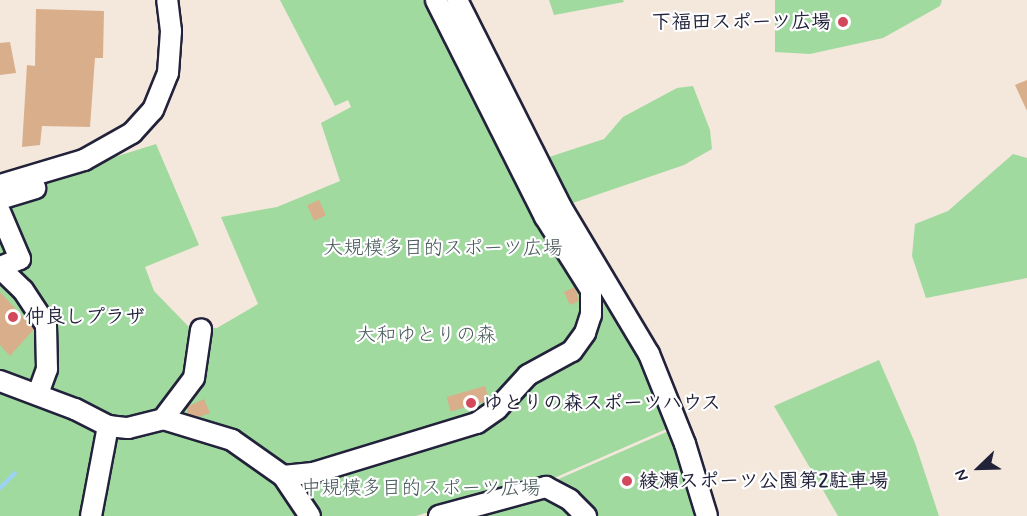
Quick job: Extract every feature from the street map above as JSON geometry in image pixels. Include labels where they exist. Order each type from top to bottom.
[{"type":"street","points":[[0,185],[84,160],[132,133],[153,110],[168,73],[171,31],[167,0]]},
{"type":"street","points":[[283,476],[313,473],[477,423],[497,409],[528,375],[572,351],[585,333],[591,315],[593,301],[585,277],[545,217],[436,0]]},
{"type":"street","points":[[457,0],[561,207],[649,354],[685,444],[707,516]]},
{"type":"street","points":[[0,199],[88,171]]},
{"type":"street","points":[[0,212],[20,259],[0,268],[23,290],[46,325],[47,369],[38,394]]},
{"type":"street","points":[[163,419],[194,378],[201,330]]},
{"type":"street","points":[[0,381],[38,394],[108,426],[128,428],[163,419],[232,440],[283,476],[310,516]]},
{"type":"street","points":[[91,516],[108,426]]},
{"type":"street","points":[[440,516],[469,511],[546,487],[570,500],[586,516]]},
{"type":"green space","name":"大和ゆとりの森","points":[[280,0],[449,0],[636,345],[671,427],[545,482],[515,485],[416,516],[0,516],[0,193],[156,144],[199,245],[145,267],[154,291],[189,327],[217,328],[258,304],[221,217],[277,207],[340,181],[321,123],[351,107],[348,100],[335,106]]},
{"type":"green space","points":[[549,0],[623,0],[624,2],[554,15]]},
{"type":"green space","name":"下福田スポーツ広場","points":[[775,0],[942,0],[940,6],[883,38],[810,54],[775,52]]},
{"type":"green space","points":[[693,86],[710,130],[712,149],[684,165],[570,204],[546,158],[604,139],[623,117],[677,88]]},
{"type":"green space","points":[[1013,154],[1027,158],[1027,278],[926,298],[912,256],[915,224],[948,211]]},
{"type":"green space","points":[[879,360],[915,443],[939,516],[838,516],[774,406]]},
{"type":"green space","points":[[671,430],[698,516],[425,516],[514,487],[547,484]]},
{"type":"building","points":[[36,9],[104,11],[103,58],[95,58],[90,127],[42,126],[40,145],[22,147],[27,65],[35,66]]},
{"type":"building","points":[[10,42],[16,73],[0,75],[0,43]]},
{"type":"building","points":[[1027,80],[1027,111],[1015,85]]},
{"type":"building","points":[[319,200],[326,216],[314,221],[307,205]]},
{"type":"building","points":[[575,287],[579,301],[570,305],[564,292]]},
{"type":"building","name":"仲良しプラザ","points":[[0,292],[34,329],[10,356],[0,345]]},
{"type":"building","name":"ゆとりの森スポーツハウス","points":[[485,386],[489,400],[451,411],[447,397]]},
{"type":"building","points":[[204,399],[210,413],[199,417],[188,414],[187,407]]},
{"type":"waterway","points":[[0,488],[15,473]]},
{"type":"place","name":"下福田スポーツ広場","points":[[843,22]]},
{"type":"place","name":"仲良しプラザ","points":[[13,317]]},
{"type":"place","name":"ゆとりの森スポーツハウス","points":[[471,403]]},
{"type":"place","name":"綾瀬スポーツ公園第2駐車場","points":[[627,481]]},
{"type":"park label","name":"大規模多目的スポーツ広場","points":[[443,248]]},
{"type":"park label","name":"中規模多目的スポーツ広場","points":[[421,488]]}]
